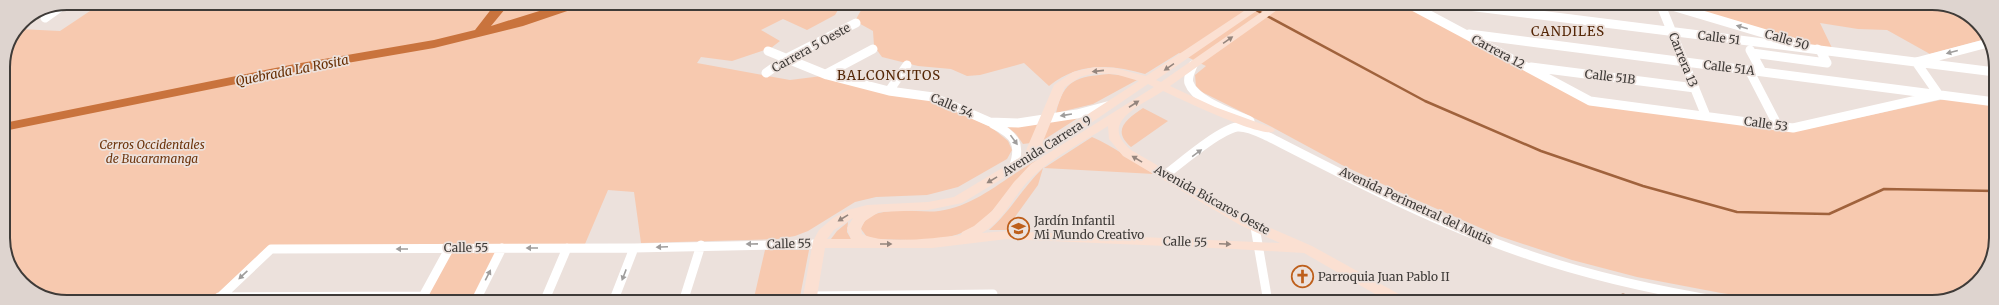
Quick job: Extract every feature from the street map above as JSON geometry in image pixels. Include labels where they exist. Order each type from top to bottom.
[{"type":"main road","name":"Avenida Carrera 9","points":[[949,242],[986,226],[1031,171],[1116,109],[1148,81],[1253,10]]},
{"type":"main road","name":"Avenida Carrera 9","points":[[819,244],[825,232],[848,215],[869,207],[949,203],[972,192],[1028,158],[1116,109],[1161,87],[1272,10]]},
{"type":"main road","points":[[1028,158],[1034,150],[1057,89],[1063,82],[1079,74],[1105,70],[1139,76],[1213,110],[1269,130]]},
{"type":"main road","name":"Avenida Búcaros Oeste","points":[[1116,109],[1112,128],[1113,134],[1117,144],[1127,153],[1256,227],[1307,249],[1389,295]]},
{"type":"main road","points":[[869,244],[856,237],[854,232],[856,223],[866,214],[895,205]]},
{"type":"main road","name":"Calle 55","points":[[819,244],[949,242],[1007,235],[1307,249]]},
{"type":"main road","points":[[810,295],[819,244]]},
{"type":"street","name":"Carrera 12","points":[[1420,10],[1590,100]]},
{"type":"street","name":"Calle 51","points":[[1499,10],[1989,71]]},
{"type":"street","name":"Carrera 13","points":[[1663,10],[1706,116]]},
{"type":"street","name":"Calle 50","points":[[1685,10],[1820,50]]},
{"type":"street","points":[[45,18],[54,12]]},
{"type":"street","name":"Carrera 5 Oeste","points":[[766,73],[787,58],[856,23]]},
{"type":"street","name":"Calle 51A","points":[[1463,33],[1989,101]]},
{"type":"street","points":[[1746,41],[1762,72]]},
{"type":"street","points":[[1939,95],[1916,62],[1984,44]]},
{"type":"street","points":[[826,74],[873,49]]},
{"type":"street","points":[[1752,53],[1827,63],[1820,50]]},
{"type":"street","name":"Calle 54","points":[[768,51],[826,74],[889,91],[933,97],[990,122],[1012,124],[1116,109]]},
{"type":"street","name":"Avenida Perimetral del Mutis","points":[[1195,64],[1189,77],[1189,84],[1196,94],[1269,130],[1316,160]]},
{"type":"street","points":[[889,91],[907,65]]},
{"type":"street","name":"Calle 51B","points":[[1526,66],[1695,88]]},
{"type":"street","points":[[1749,70],[1778,126]]},
{"type":"street","name":"Calle 53","points":[[1590,100],[1793,128],[1939,95]]},
{"type":"street","points":[[1165,175],[1231,128],[1231,122],[1228,118],[1213,110]]},
{"type":"street","points":[[990,122],[1009,134],[1017,144],[1018,155],[1013,168]]},
{"type":"street","name":"Avenida Perimetral del Mutis","points":[[1231,128],[1240,126],[1250,129],[1437,219],[1494,242],[1546,261],[1650,288],[1688,295]]},
{"type":"street","points":[[1256,227],[1267,295]]},
{"type":"street","name":"Calle 55","points":[[221,295],[271,249],[634,248],[701,245],[819,244]]},
{"type":"street","points":[[685,295],[701,245]]},
{"type":"street","points":[[478,295],[502,248]]},
{"type":"street","points":[[547,295],[567,248]]},
{"type":"street","points":[[617,295],[634,248]]},
{"type":"street","points":[[423,295],[449,249]]},
{"type":"green space","name":"Cerros Occidentales de Bucaramanga","points":[[92,10],[838,10],[835,15],[807,30],[783,19],[761,30],[780,41],[771,48],[732,61],[701,57],[697,63],[790,80],[822,76],[930,99],[991,127],[1008,141],[1012,150],[1007,159],[958,187],[927,195],[876,197],[855,202],[808,231],[795,236],[778,239],[641,243],[634,192],[608,190],[585,244],[269,246],[216,295],[60,295],[42,289],[32,283],[22,273],[16,263],[11,249],[10,67],[14,45],[25,29],[60,31]]},
{"type":"green space","points":[[861,10],[1414,10],[1588,103],[1797,131],[1945,99],[1989,104],[1989,245],[1983,263],[1970,281],[1950,292],[1932,295],[1735,295],[1637,277],[1572,260],[1499,236],[1412,198],[1342,165],[1270,126],[1202,92],[1196,86],[1195,75],[1206,66],[1179,53],[1145,74],[1120,68],[1096,67],[1083,69],[1072,73],[1060,78],[1049,86],[1024,63],[980,75],[967,76],[951,69],[918,66],[882,57],[874,46],[873,31],[855,21]]},
{"type":"green space","points":[[1693,10],[1939,10],[1950,13],[1964,20],[1977,32],[1982,40],[1930,54],[1887,30],[1858,29],[1820,23],[1832,48],[1812,45]]},
{"type":"green space","points":[[1109,74],[1127,76],[1137,80],[1093,104],[1056,113],[1063,93],[1073,82],[1088,77]]},
{"type":"green space","points":[[1143,108],[1168,121],[1131,147],[1125,141],[1122,135],[1122,130],[1127,121]]},
{"type":"green space","points":[[1081,116],[1042,141],[1050,120]]},
{"type":"green space","points":[[1039,122],[1031,143],[1023,144],[1016,134],[1006,126]]},
{"type":"green space","points":[[1092,137],[1116,149],[1154,174],[1044,168]]},
{"type":"green space","points":[[1037,160],[986,217],[974,227],[961,233],[932,239],[872,239],[867,237],[861,229],[865,221],[873,215],[883,212],[930,212],[953,208],[966,203],[990,190]]},
{"type":"green space","points":[[1043,168],[1038,185],[1015,217],[1015,230],[989,230],[997,223]]},
{"type":"green space","points":[[848,222],[847,232],[851,239],[831,239],[837,231]]},
{"type":"green space","points":[[765,250],[809,250],[800,295],[755,295]]},
{"type":"green space","points":[[451,251],[496,251],[474,295],[427,295]]},
{"type":"waterway","points":[[479,33],[496,10]]},
{"type":"waterway","name":"Quebrada La Rosita","points":[[479,33],[518,23],[557,10]]},
{"type":"waterway","points":[[1256,10],[1425,101],[1541,151],[1643,186],[1737,212],[1829,214],[1884,189],[1989,191]]},
{"type":"waterway","name":"Quebrada La Rosita","points":[[10,126],[295,68],[434,44],[479,33]]},
{"type":"place","name":"Jardín Infantil Mi Mundo Creativo","points":[[1019,228]]},
{"type":"place","name":"Parroquia Juan Pablo II","points":[[1302,277]]},
{"type":"district","name":"CANDILES","points":[[1568,31]]},
{"type":"district","name":"BALCONCITOS","points":[[889,75]]}]
